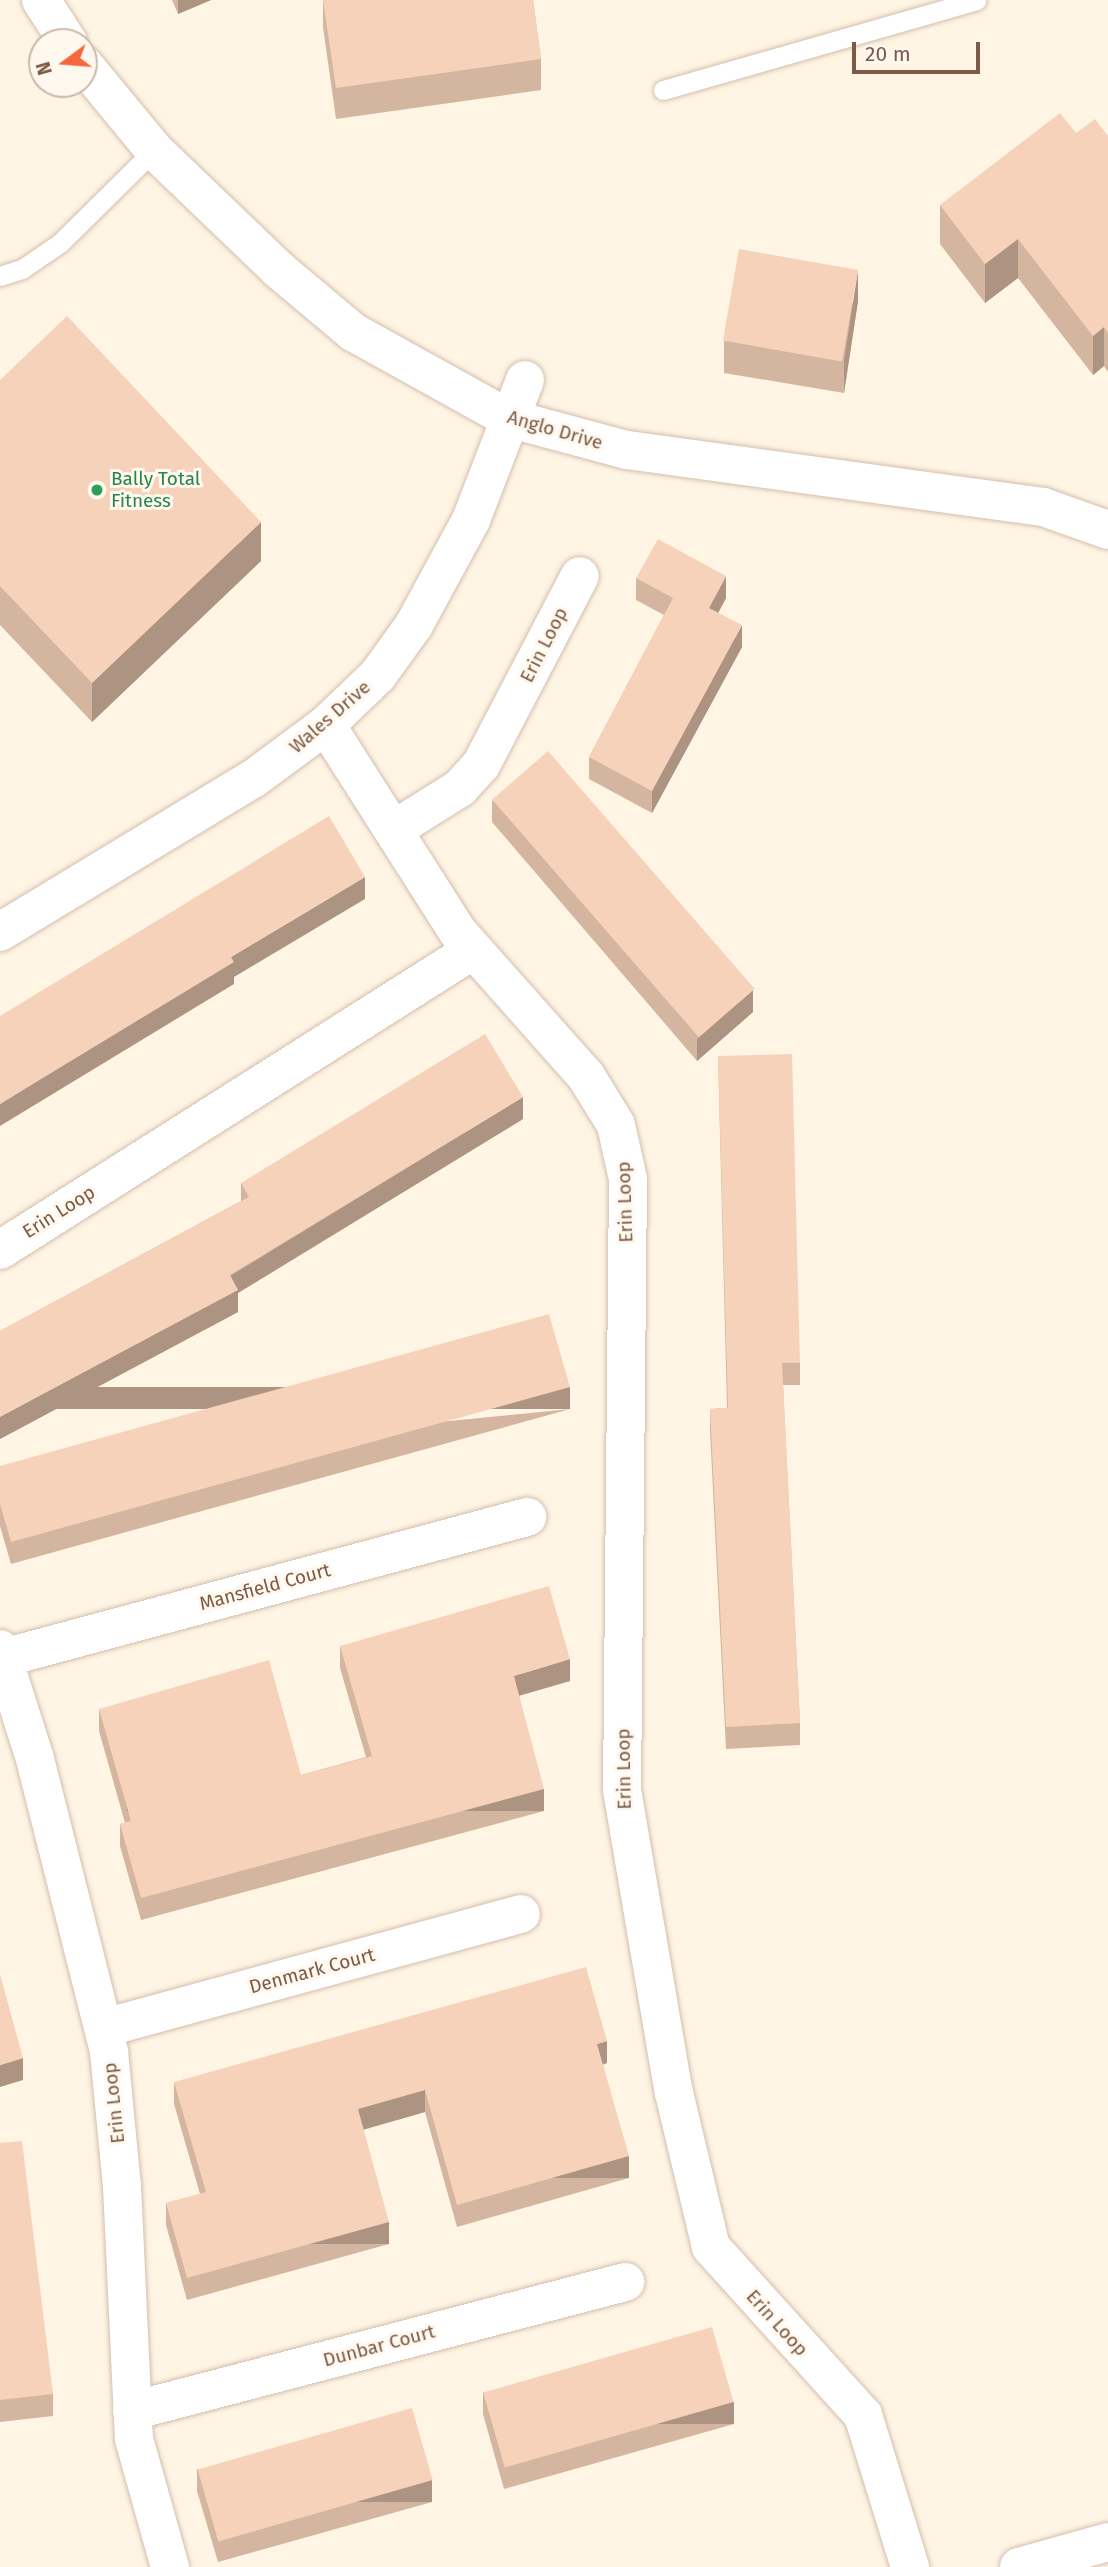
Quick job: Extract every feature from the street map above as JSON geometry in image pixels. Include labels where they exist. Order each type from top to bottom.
[{"type":"street","points":[[41,0],[59,28]]},
{"type":"street","name":"Anglo Drive","points":[[98,82],[154,150],[279,270],[353,332],[508,418],[627,450],[1043,507],[1108,530]]},
{"type":"street","name":"Wales Drive","points":[[0,932],[253,779],[326,725],[378,675],[414,625],[471,520],[508,418],[525,380]]},
{"type":"street","name":"Erin Loop","points":[[393,830],[460,788],[481,765],[580,576]]},
{"type":"street","name":"Erin Loop","points":[[326,725],[473,950],[592,1083],[616,1125],[625,1161],[625,1818],[674,2093],[706,2232],[718,2258],[863,2415],[910,2567]]},
{"type":"street","name":"Erin Loop","points":[[0,1250],[473,950]]},
{"type":"street","name":"Mansfield Court","points":[[2,1653],[527,1517]]},
{"type":"street","name":"Erin Loop","points":[[2,1653],[35,1759],[104,2028],[122,2186],[134,2439],[170,2567]]},
{"type":"street","name":"Denmark Court","points":[[104,2028],[521,1914]]},
{"type":"street","name":"Dunbar Court","points":[[132,2411],[625,2282]]},
{"type":"street","points":[[1019,2567],[1108,2542]]},
{"type":"lane","points":[[663,90],[976,0]]},
{"type":"lane","points":[[0,276],[22,269],[60,243],[154,150]]},
{"type":"building","points":[[323,0],[533,0],[541,59],[336,88]]},
{"type":"building","points":[[1060,113],[1076,133],[1095,119],[1108,136],[1108,333],[1104,327],[1093,336],[1018,239],[985,264],[940,205]]},
{"type":"building","points":[[739,249],[858,270],[842,362],[723,341]]},
{"type":"building","name":"Bally Total Fitness","points":[[67,316],[261,522],[92,683],[0,586],[0,380]]},
{"type":"building","points":[[658,539],[726,576],[709,608],[742,625],[652,791],[589,757],[673,598],[636,578]]},
{"type":"building","points":[[548,751],[755,989],[699,1037],[492,800]]},
{"type":"building","points":[[329,816],[365,877],[231,957],[234,962],[0,1104],[0,1016]]},
{"type":"building","points":[[485,1034],[523,1097],[230,1275],[238,1290],[0,1417],[0,1331],[249,1197],[241,1183]]},
{"type":"building","points":[[792,1054],[800,1363],[782,1363],[800,1723],[726,1727],[710,1409],[728,1408],[718,1056]]},
{"type":"building","points":[[549,1314],[570,1387],[11,1542],[0,1504],[0,1466]]},
{"type":"building","points":[[549,1586],[570,1659],[514,1676],[544,1789],[141,1898],[120,1824],[131,1821],[99,1709],[269,1660],[301,1775],[372,1756],[340,1646]]},
{"type":"building","points":[[586,1967],[607,2041],[597,2044],[629,2156],[457,2205],[425,2090],[358,2109],[389,2222],[187,2278],[166,2203],[206,2192],[174,2082]]},
{"type":"building","points":[[0,1974],[23,2058],[0,2065]]},
{"type":"building","points":[[22,2141],[53,2394],[0,2400],[0,2143]]},
{"type":"building","points":[[712,2327],[733,2402],[505,2468],[483,2393]]},
{"type":"building","points":[[412,2408],[433,2480],[218,2542],[198,2469]]},
{"type":"place","name":"Bally Total Fitness","points":[[97,490]]}]
